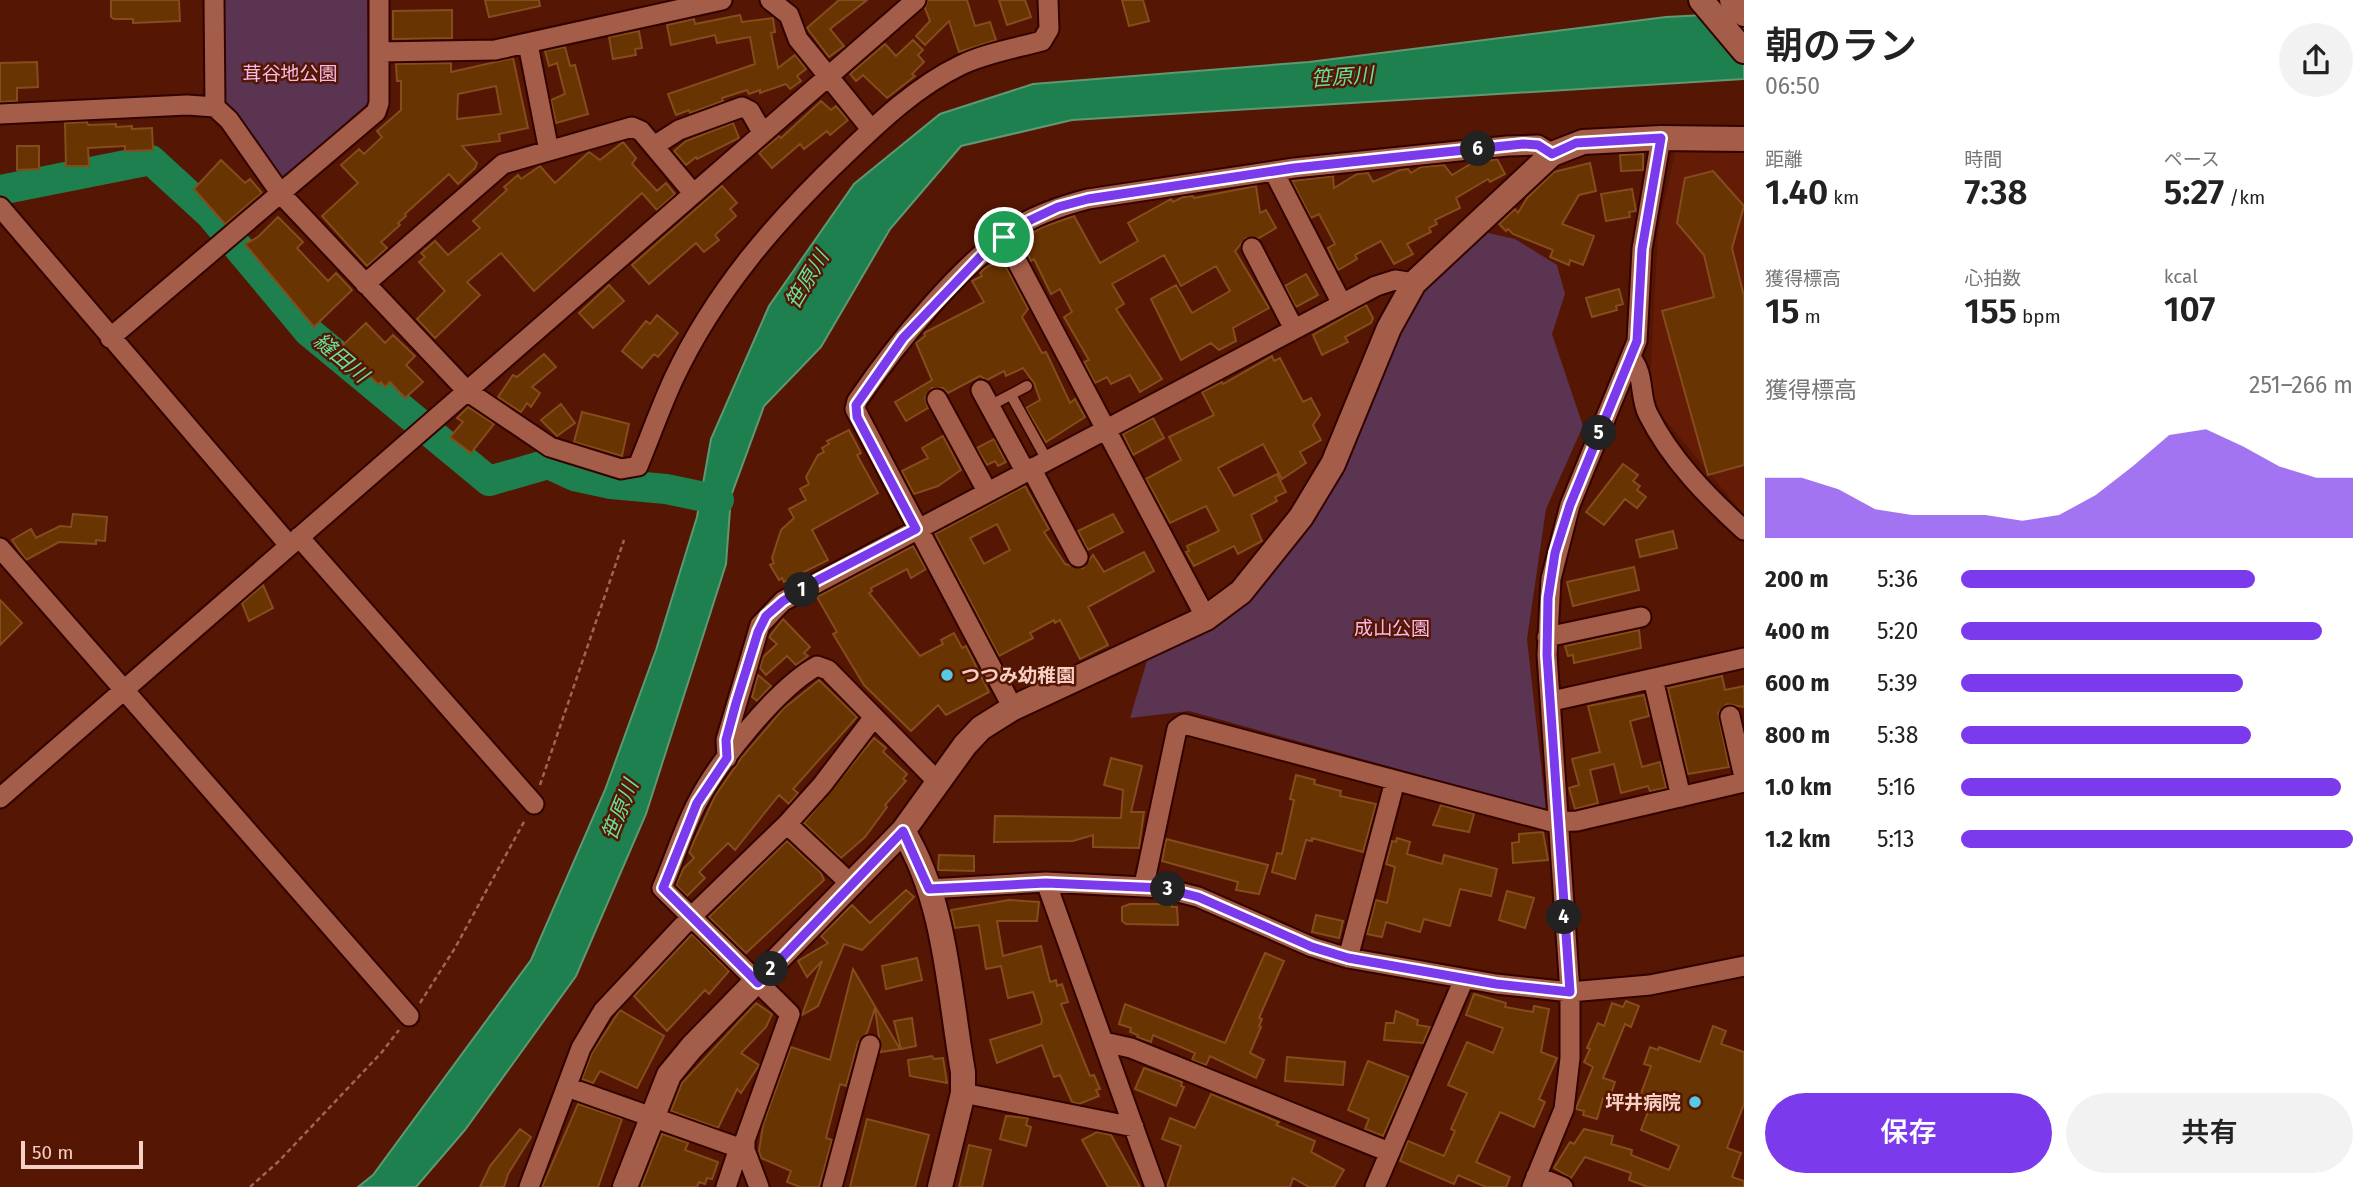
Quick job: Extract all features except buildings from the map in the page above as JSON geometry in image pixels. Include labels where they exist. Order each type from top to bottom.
[{"type":"street","points":[[214,0],[215,107]]},
{"type":"street","points":[[110,338],[376,112],[379,103],[379,0]]},
{"type":"street","points":[[379,52],[495,50],[722,0]]},
{"type":"street","points":[[770,0],[789,15],[798,39],[871,129]]},
{"type":"street","points":[[0,798],[916,0]]},
{"type":"street","points":[[0,114],[187,105],[215,107],[229,120],[281,194],[467,391],[550,447],[621,469],[635,468],[674,378],[727,285],[786,214],[871,129],[931,82],[955,68],[1042,41],[1049,29],[1048,0]]},
{"type":"street","points":[[1701,0],[1744,51]]},
{"type":"street","points":[[1732,0],[1744,14]]},
{"type":"street","points":[[528,44],[549,151]]},
{"type":"street","points":[[654,146],[679,130],[742,107],[750,111],[762,132]]},
{"type":"street","points":[[366,284],[500,166],[632,127],[641,131],[693,193]]},
{"type":"street","points":[[1563,1187],[1534,1182],[1558,1125],[1567,1095],[1570,992],[1547,637],[1551,579],[1562,530],[1590,454],[1632,359],[1639,323],[1642,249],[1661,138]]},
{"type":"street","points":[[625,1187],[669,1075],[692,1047],[758,983],[903,831],[981,729],[1013,708],[1206,618],[1241,592],[1301,517],[1333,464],[1395,315],[1414,283],[1552,154],[1576,143],[1661,138],[1744,139]]},
{"type":"street","points":[[1013,708],[857,417],[856,405],[903,338],[981,256],[1004,237],[1042,214],[1088,199],[1274,172],[1523,144],[1538,145],[1552,154]]},
{"type":"street","points":[[1274,172],[1342,304]]},
{"type":"street","points":[[0,207],[51,264],[110,338],[534,804]]},
{"type":"street","points":[[1004,237],[1206,618]]},
{"type":"street","points":[[1252,248],[1294,329]]},
{"type":"street","points":[[727,758],[726,740],[758,632],[766,616],[783,601],[818,580],[1342,304],[1387,282],[1414,283]]},
{"type":"street","points":[[1632,359],[1641,378],[1644,406],[1667,445],[1702,490],[1744,530]]},
{"type":"street","points":[[989,396],[1034,466],[1078,556]]},
{"type":"street","points":[[937,400],[987,491]]},
{"type":"street","points":[[0,548],[409,1016]]},
{"type":"street","points":[[1547,637],[1641,617]]},
{"type":"street","points":[[1552,701],[1744,658]]},
{"type":"street","points":[[726,1187],[791,1018],[788,1010],[663,888],[697,803],[727,758],[788,686],[817,666],[828,670],[938,782]]},
{"type":"street","points":[[1653,679],[1681,797]]},
{"type":"street","points":[[1730,716],[1744,777]]},
{"type":"street","points":[[529,1187],[581,1048],[603,1011],[691,917],[787,824],[822,785],[874,717]]},
{"type":"street","points":[[1144,885],[1177,729],[1181,724],[1192,724],[1557,822],[1744,782]]},
{"type":"street","points":[[1348,958],[1395,780]]},
{"type":"street","points":[[787,824],[852,886]]},
{"type":"street","points":[[903,831],[929,889],[963,1072],[963,1093],[940,1187]]},
{"type":"street","points":[[1046,883],[1155,1187]]},
{"type":"street","points":[[929,889],[1046,883],[1144,885],[1198,897],[1312,947],[1348,958],[1464,979],[1570,992],[1650,985],[1744,966]]},
{"type":"street","points":[[1375,1187],[1464,979]]},
{"type":"street","points":[[1104,1042],[1131,1048],[1389,1152]]},
{"type":"street","points":[[832,1187],[870,1045]]},
{"type":"street","points":[[567,1087],[742,1149],[759,1187]]},
{"type":"street","points":[[963,1093],[1134,1127]]},
{"type":"lane","points":[[989,396],[1011,395],[1027,386]]},
{"type":"lane","points":[[1011,395],[1034,466]]},
{"type":"path","points":[[250,1187],[279,1161],[382,1052],[455,948],[534,804],[624,540]]},
{"type":"shaded area","points":[[1675,152],[1744,153],[1744,515],[1649,400],[1658,230]]},
{"type":"green space","name":"茸谷地公園","points":[[217,0],[367,0],[368,103],[279,182],[217,105]]},
{"type":"green space","name":"成山公園","points":[[1479,231],[1515,239],[1557,265],[1565,294],[1552,334],[1583,426],[1546,509],[1527,639],[1546,810],[1189,711],[1130,718],[1149,654],[1231,613],[1339,473],[1398,327],[1424,284]]},
{"type":"water","name":"笹原川","points":[[1744,13],[1744,79],[1072,120],[961,146],[890,229],[821,347],[764,406],[731,496],[726,564],[646,814],[576,976],[465,1130],[416,1187],[358,1187],[373,1175],[531,960],[605,790],[656,650],[697,517],[711,439],[769,306],[854,184],[940,114],[1033,84],[1309,62],[1666,17]]},
{"type":"waterway","name":"縫田川","points":[[0,190],[151,160],[211,215],[309,332],[489,481],[548,464],[574,476],[611,484],[666,489],[719,500]]},
{"type":"place","name":"つつみ幼稚園","points":[[947,675]]},
{"type":"place","name":"坪井病院","points":[[1695,1102]]},
{"type":"route","points":[[1661,138],[1642,249],[1637,341],[1632,359],[1612,400],[1570,505],[1555,553],[1548,598],[1547,655],[1570,992],[1496,984],[1348,958],[1312,947],[1198,897],[1163,888],[1046,883],[942,886],[929,889],[914,850],[903,831],[758,983],[663,888],[697,803],[727,758],[726,740],[736,703],[760,625],[766,616],[774,607],[818,580],[916,529],[857,417],[857,401],[903,338],[981,256],[1004,237],[1042,214],[1088,199],[1294,168],[1523,144],[1538,145],[1552,154],[1576,143],[1661,138]]}]
